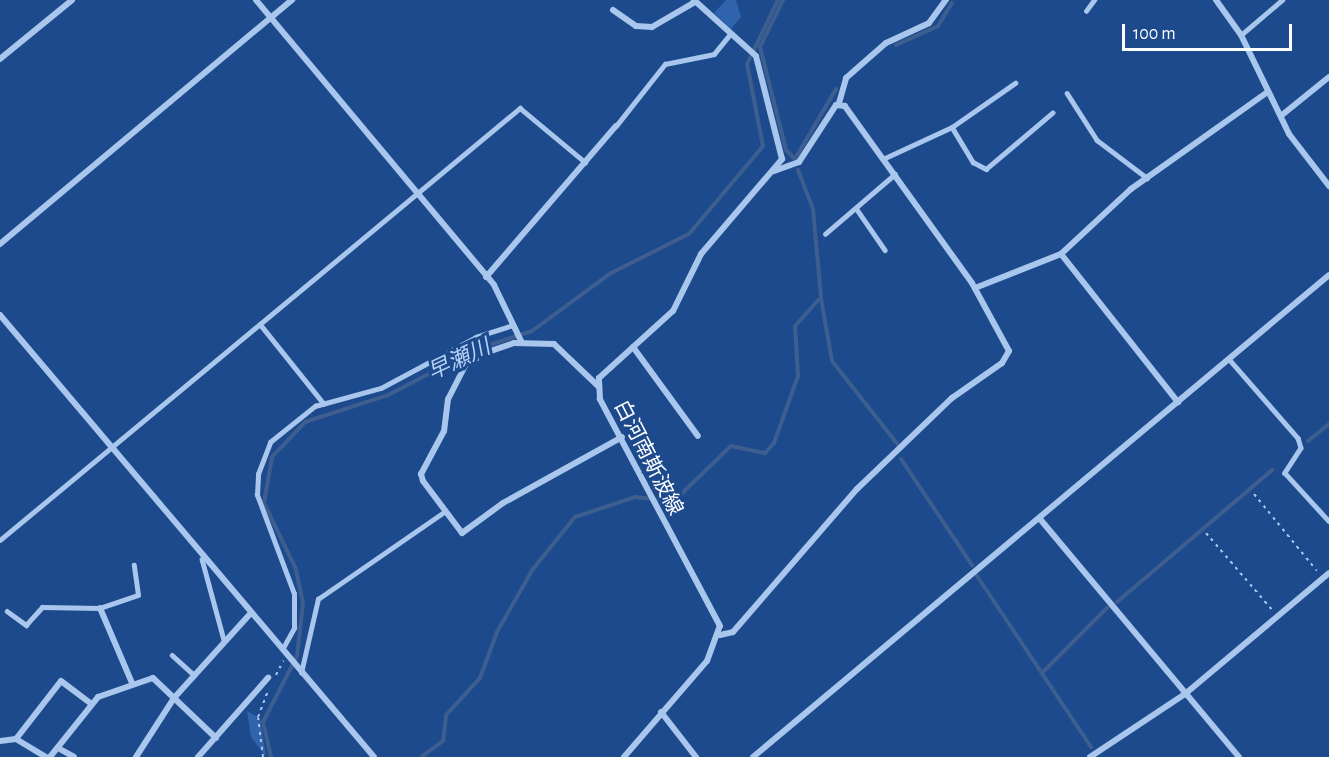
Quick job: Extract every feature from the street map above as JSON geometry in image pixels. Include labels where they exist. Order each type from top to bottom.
[{"type":"street","points":[[0,59],[72,0]]},
{"type":"street","points":[[256,0],[486,277],[521,341]]},
{"type":"street","points":[[0,244],[292,0]]},
{"type":"street","points":[[774,171],[799,162],[840,103],[846,78],[886,43],[929,23],[946,0]]},
{"type":"street","points":[[1216,0],[1241,34],[1266,93],[1282,115],[1297,148],[1329,186]]},
{"type":"street","points":[[612,10],[636,26],[652,27],[695,1],[756,56],[782,152],[774,171]]},
{"type":"street","points":[[1282,115],[1329,77]]},
{"type":"street","points":[[975,288],[1060,254],[1147,178],[1266,93]]},
{"type":"street","points":[[624,757],[707,661],[720,636],[733,632],[857,489],[952,398],[1008,357],[1006,343],[975,288],[885,158],[840,103]]},
{"type":"street","points":[[486,277],[616,126]]},
{"type":"street","name":"白河南斯波線","points":[[720,636],[717,616],[681,557],[598,387],[607,368],[673,311],[701,254],[774,171]]},
{"type":"street","points":[[1060,254],[1178,402]]},
{"type":"street","points":[[753,757],[1329,275]]},
{"type":"street","points":[[0,315],[249,615],[283,648],[286,657],[374,757]]},
{"type":"street","points":[[598,387],[559,347],[521,341],[466,364],[448,399],[444,431],[421,474],[458,531],[467,531],[503,503],[622,437]]},
{"type":"street","points":[[633,347],[698,436]]},
{"type":"street","points":[[1040,519],[1239,757]]},
{"type":"street","points":[[1090,757],[1185,694],[1329,573]]},
{"type":"street","points":[[100,608],[132,683]]},
{"type":"street","points":[[136,757],[174,698],[249,615]]},
{"type":"street","points":[[0,741],[15,740],[48,757],[58,748],[91,704],[132,683],[153,678],[216,738]]},
{"type":"street","points":[[198,757],[268,678]]},
{"type":"street","points":[[15,740],[61,681],[91,704]]},
{"type":"street","points":[[661,712],[696,757]]},
{"type":"street","points":[[58,748],[74,757]]},
{"type":"lane","points":[[1086,11],[1094,0]]},
{"type":"lane","points":[[1241,34],[1282,0]]},
{"type":"lane","points":[[616,126],[665,64],[714,54],[730,34]]},
{"type":"lane","points":[[885,158],[952,127],[1015,83]]},
{"type":"lane","points":[[1067,93],[1097,140],[1147,178]]},
{"type":"lane","points":[[0,540],[417,192],[523,108],[538,127],[585,162]]},
{"type":"lane","points":[[952,127],[973,162],[986,169],[1052,113]]},
{"type":"lane","points":[[825,234],[896,174]]},
{"type":"lane","points":[[856,208],[885,250]]},
{"type":"lane","points":[[260,324],[324,404]]},
{"type":"lane","points":[[283,648],[294,628],[294,594],[261,512],[258,474],[270,442],[285,425],[324,404],[388,385],[476,337],[514,328]]},
{"type":"lane","points":[[1228,359],[1298,438],[1301,448],[1285,473],[1329,521]]},
{"type":"lane","points":[[299,671],[318,599],[444,512]]},
{"type":"lane","points":[[202,559],[224,640]]},
{"type":"lane","points":[[7,611],[26,625],[42,607],[100,608],[138,595],[134,565]]},
{"type":"lane","points":[[171,655],[194,675]]},
{"type":"path","points":[[1254,494],[1323,578]]},
{"type":"path","points":[[1206,533],[1277,615]]},
{"type":"path","points":[[263,757],[258,717],[286,657]]},
{"type":"shaded area","points":[[726,0],[736,0],[741,17],[731,29],[714,13]]},
{"type":"shaded area","points":[[247,711],[260,718],[266,757],[251,737]]},
{"type":"waterway","name":"早瀬川","points":[[271,757],[263,722],[297,656],[303,603],[296,569],[264,503],[272,457],[305,422],[388,395],[477,349],[532,331],[611,273],[689,234],[763,146],[747,64],[778,0]]},
{"type":"waterway","points":[[783,0],[760,47],[786,150],[795,159],[836,89]]},
{"type":"waterway","points":[[896,45],[938,26],[952,3]]},
{"type":"waterway","points":[[421,757],[443,741],[446,715],[480,678],[497,632],[533,569],[575,517],[635,497],[674,501],[731,446],[765,453],[774,443],[798,376],[795,326],[821,297],[813,209],[798,170]]},
{"type":"waterway","points":[[821,298],[832,361],[898,445]]},
{"type":"waterway","points":[[1308,441],[1329,424]]},
{"type":"waterway","points":[[901,459],[972,565]]},
{"type":"waterway","points":[[1117,602],[1272,470]]},
{"type":"waterway","points":[[977,576],[1091,747]]},
{"type":"waterway","points":[[1043,672],[1107,608]]}]
